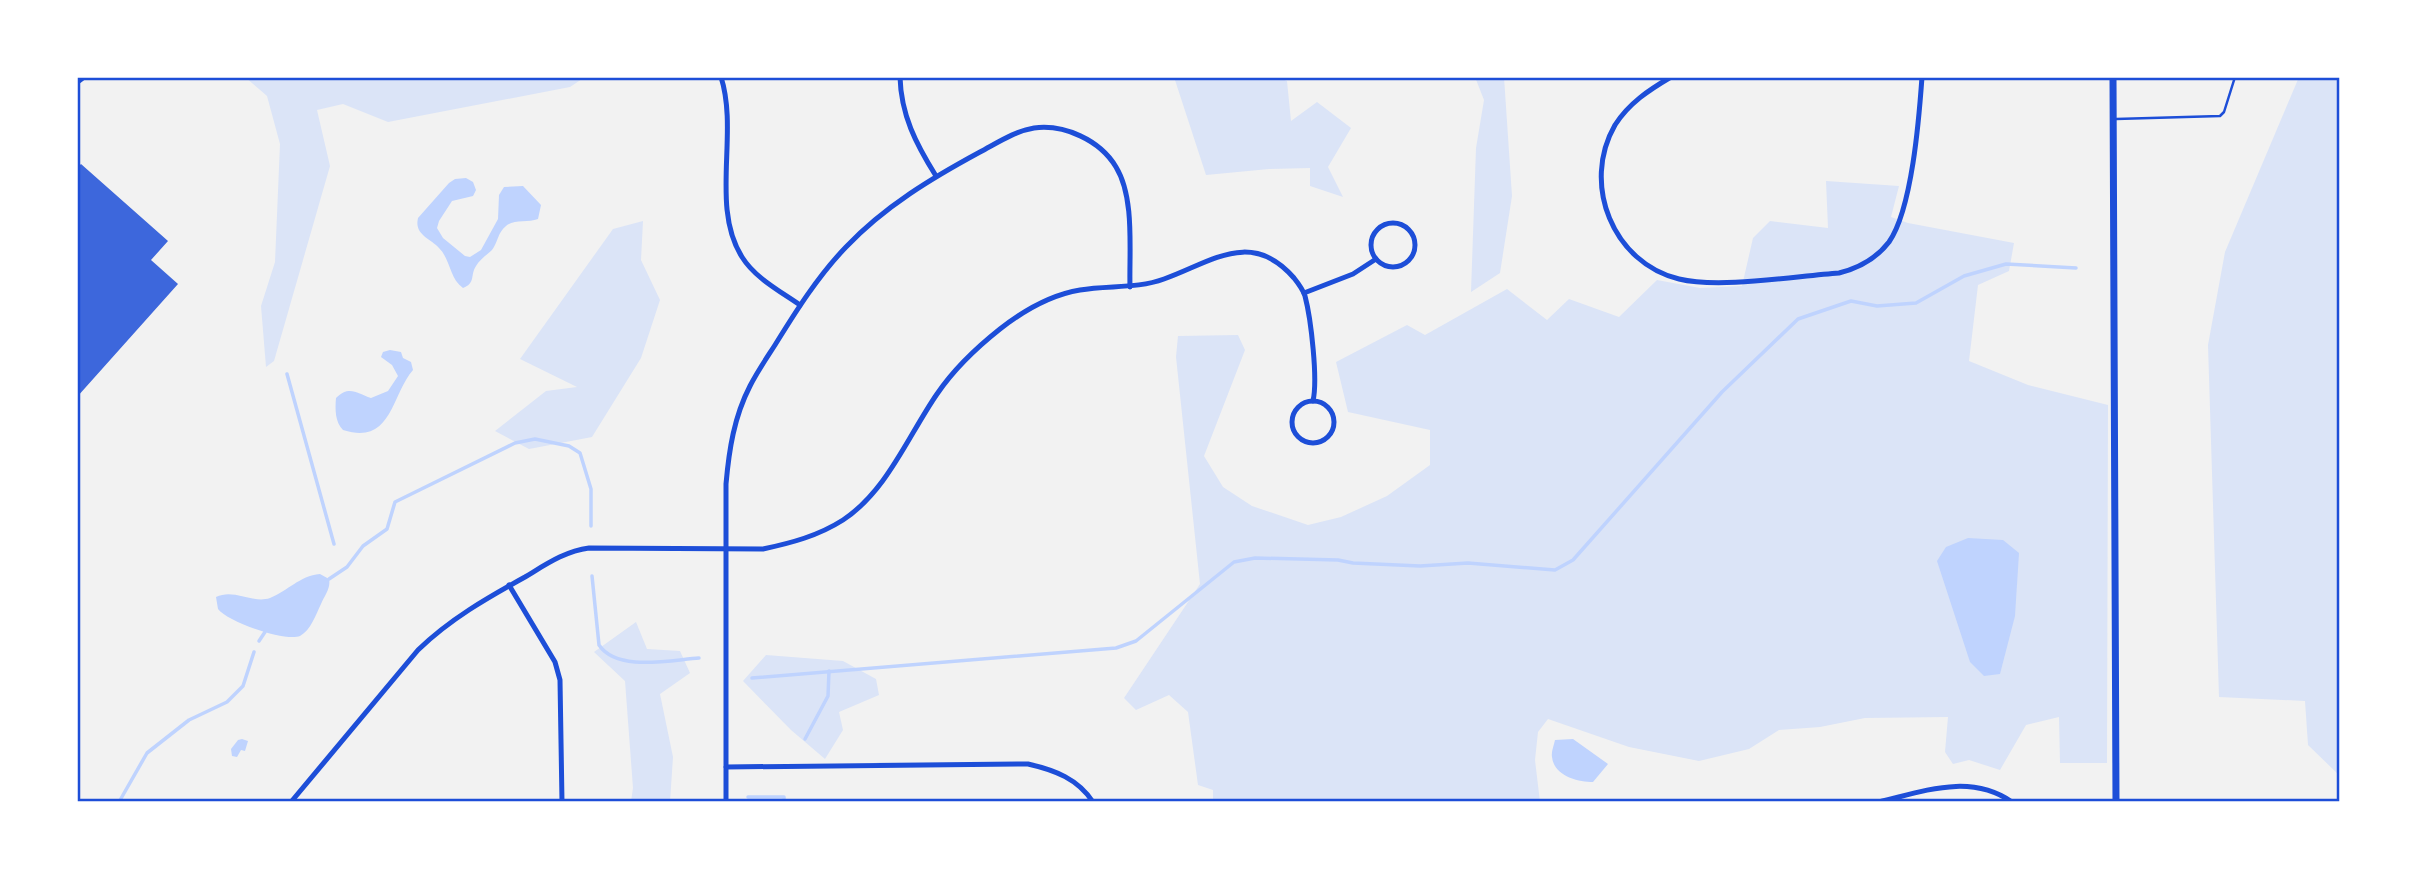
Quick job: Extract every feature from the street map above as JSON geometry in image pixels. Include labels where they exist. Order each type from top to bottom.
[{"type":"street","points":[[721,77],[726,102],[727,202],[732,238],[743,259],[763,280],[800,305]]},
{"type":"street","points":[[900,77],[905,116],[936,176]]},
{"type":"street","points":[[1671,77],[1638,98],[1609,137],[1602,160],[1602,196],[1610,221],[1624,243],[1642,261],[1677,279],[1703,282],[1849,271],[1871,260],[1883,249],[1896,229],[1907,191],[1922,77]]},
{"type":"street","points":[[2113,77],[2116,802]]},
{"type":"street","points":[[726,802],[726,484],[736,422],[750,386],[800,305],[845,248],[868,225],[936,176],[1010,136],[1032,128],[1056,128],[1081,135],[1101,149],[1116,166],[1124,185],[1128,207],[1130,287]]},
{"type":"street","points":[[1390,223],[1398,224],[1411,232],[1415,245],[1407,263],[1394,268],[1387,267],[1376,259],[1371,245],[1377,230],[1390,223]]},
{"type":"street","points":[[291,802],[426,642],[459,615],[562,555],[580,549],[763,549],[817,534],[843,520],[880,485],[938,392],[976,348],[1026,311],[1052,298],[1080,290],[1130,287],[1162,280],[1227,253],[1262,255],[1293,277],[1304,293],[1315,384],[1313,401]]},
{"type":"street","points":[[1304,293],[1353,274],[1376,259]]},
{"type":"street","points":[[1313,401],[1330,410],[1334,423],[1324,440],[1311,443],[1298,437],[1292,425],[1295,411],[1313,401]]},
{"type":"street","points":[[509,585],[555,662],[561,680],[562,802]]},
{"type":"street","points":[[726,766],[1028,764],[1063,775],[1079,786],[1093,802]]},
{"type":"street","points":[[1879,802],[1962,785],[1990,790],[2012,802]]},
{"type":"lane","points":[[2114,119],[2220,116],[2224,112],[2235,77]]},
{"type":"shaded area","points":[[245,77],[585,77],[570,87],[388,122],[343,104],[317,110],[330,166],[274,361],[266,367],[261,306],[275,262],[280,144],[267,96]]},
{"type":"shaded area","points":[[1174,77],[1277,77],[1287,81],[1291,121],[1317,102],[1351,128],[1328,167],[1343,197],[1310,186],[1310,168],[1206,175]]},
{"type":"shaded area","points":[[1475,77],[1504,77],[1512,196],[1500,273],[1471,292],[1476,148],[1484,100]]},
{"type":"shaded area","points":[[2299,77],[2340,77],[2340,776],[2308,745],[2305,701],[2219,697],[2208,345],[2225,252]]},
{"type":"shaded area","points":[[1826,181],[1899,186],[1891,217],[1908,223],[2014,243],[2009,271],[1978,285],[1969,361],[2028,385],[2108,405],[2107,763],[2060,763],[2059,717],[2026,725],[2000,770],[1969,760],[1953,764],[1945,752],[1948,717],[1865,718],[1820,727],[1779,730],[1749,749],[1699,761],[1629,747],[1548,719],[1538,732],[1535,760],[1540,802],[1213,802],[1213,790],[1198,785],[1188,712],[1169,695],[1136,710],[1124,698],[1200,584],[1176,357],[1178,336],[1238,335],[1245,350],[1204,456],[1223,487],[1252,506],[1308,525],[1341,517],[1387,496],[1430,465],[1430,430],[1348,412],[1336,362],[1407,325],[1425,335],[1507,289],[1547,320],[1569,299],[1619,317],[1657,280],[1700,288],[1742,286],[1753,238],[1770,221],[1828,228]]},
{"type":"shaded area","points":[[643,221],[641,260],[660,300],[641,358],[592,437],[529,449],[495,431],[546,391],[577,387],[520,359],[613,229]]},
{"type":"shaded area","points":[[636,622],[647,649],[680,651],[690,673],[660,694],[673,757],[670,802],[631,802],[633,788],[625,681],[594,652]]},
{"type":"shaded area","points":[[766,655],[843,661],[876,679],[879,695],[839,712],[843,730],[825,759],[791,730],[743,681]]},
{"type":"water","points":[[466,178],[473,182],[476,190],[473,196],[452,201],[437,228],[443,238],[465,256],[470,257],[481,250],[498,219],[499,195],[504,187],[523,186],[541,205],[538,219],[509,224],[503,228],[492,250],[474,269],[470,284],[463,288],[455,279],[443,253],[424,236],[417,224],[418,218],[449,183],[455,179]]},
{"type":"water","points":[[383,352],[401,352],[403,358],[411,362],[413,370],[388,415],[381,425],[372,431],[359,433],[343,430],[337,419],[336,398],[349,391],[371,398],[388,391],[398,376],[392,365],[381,357]]},
{"type":"water","points":[[1968,538],[2003,540],[2019,553],[2015,616],[2000,674],[1984,676],[1970,662],[1937,561],[1946,547]]},
{"type":"water","points":[[320,574],[329,579],[328,588],[310,626],[300,636],[282,636],[257,630],[233,620],[218,609],[216,597],[230,594],[256,599],[270,598],[306,578]]},
{"type":"water","points":[[242,739],[248,741],[245,751],[241,750],[237,757],[232,756],[231,749]]},
{"type":"water","points":[[1573,739],[1608,764],[1593,782],[1568,777],[1554,764],[1552,753],[1555,740]]},
{"type":"building","points":[[81,164],[168,241],[151,260],[178,284],[77,397],[77,168]]},
{"type":"waterway","points":[[752,678],[1116,648],[1136,641],[1234,562],[1255,558],[1420,566],[1468,563],[1555,570],[1573,560],[1722,392],[1798,319],[1851,301],[1877,306],[1916,303],[1964,276],[2006,264],[2076,268]]},
{"type":"waterway","points":[[287,374],[334,544]]},
{"type":"waterway","points":[[329,579],[347,567],[363,546],[387,529],[395,502],[515,443],[535,439],[569,446],[580,453],[591,489],[591,526]]},
{"type":"waterway","points":[[592,576],[599,645],[607,653],[631,662],[699,658]]},
{"type":"waterway","points":[[259,641],[265,632]]},
{"type":"waterway","points":[[119,802],[147,753],[189,720],[227,702],[243,686],[254,652]]},
{"type":"waterway","points":[[805,739],[828,696],[829,671]]},
{"type":"waterway","points":[[748,797],[784,797],[784,802]]}]
